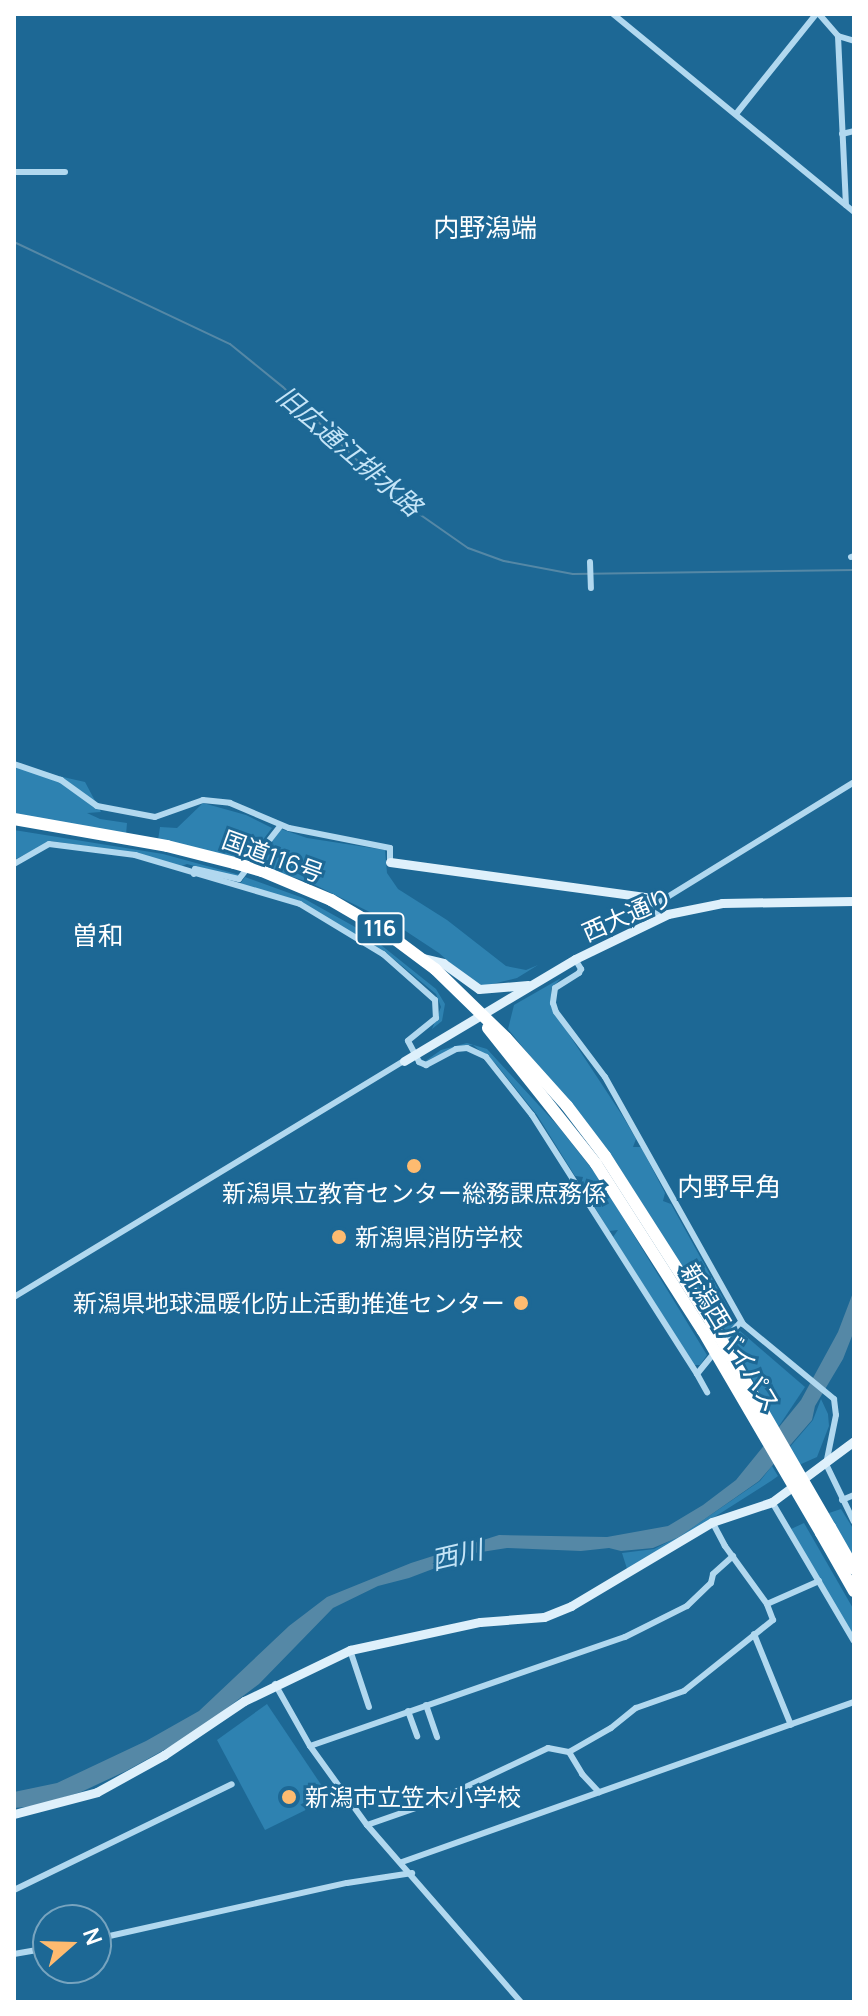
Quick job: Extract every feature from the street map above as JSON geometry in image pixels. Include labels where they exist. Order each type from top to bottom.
[{"type":"highway","name":"国道116号","points":[[14,819],[167,846],[234,863],[262,871],[331,900],[418,957],[479,1015]]},
{"type":"highway","name":"新潟西バイパス","points":[[479,1015],[506,1038],[567,1106],[643,1212],[825,1530],[854,1591]]},
{"type":"highway","name":"新潟西バイパス","points":[[479,1015],[633,1218],[707,1326]]},
{"type":"highway","name":"新潟西バイパス","points":[[825,1530],[854,1569]]},
{"type":"street","points":[[613,14],[854,212]]},
{"type":"street","points":[[736,114],[818,14],[838,36],[854,41]]},
{"type":"street","points":[[838,36],[846,205]]},
{"type":"street","points":[[842,134],[854,131]]},
{"type":"street","points":[[14,172],[65,172]]},
{"type":"street","points":[[590,562],[591,588]]},
{"type":"street","points":[[14,764],[61,780],[97,806],[155,817],[203,800],[230,803],[281,825],[390,848],[390,862],[647,897],[656,904],[658,919]]},
{"type":"street","points":[[656,904],[854,782]]},
{"type":"street","points":[[194,874],[195,869],[239,879],[281,825]]},
{"type":"street","points":[[14,864],[49,844],[60,843],[135,855],[300,904],[351,932],[409,974],[435,1000],[438,1009],[431,1025],[408,1041],[414,1055],[426,1065],[456,1049],[476,1050],[486,1057],[532,1115],[707,1392]]},
{"type":"street","name":"西大通り","points":[[404,1061],[575,959],[683,909],[722,903],[854,901]]},
{"type":"street","points":[[418,957],[443,963],[479,989],[531,985]]},
{"type":"street","points":[[575,959],[581,969],[579,973],[555,988],[553,1003],[556,1012],[605,1077],[741,1322],[791,1367],[825,1389],[834,1399],[836,1415],[826,1464],[854,1522]]},
{"type":"street","points":[[14,1297],[404,1061]]},
{"type":"street","points":[[697,1374],[741,1322]]},
{"type":"street","points":[[14,1814],[97,1792],[164,1755],[244,1701],[350,1650],[480,1622],[544,1617],[618,1581],[712,1522],[772,1502],[854,1441]]},
{"type":"street","points":[[842,1500],[854,1495]]},
{"type":"street","points":[[772,1502],[854,1641]]},
{"type":"street","points":[[367,1825],[436,1801],[548,1748],[569,1752],[611,1728],[636,1708],[684,1691],[773,1620],[767,1604],[712,1522]]},
{"type":"street","points":[[310,1746],[625,1637],[687,1606],[711,1583],[713,1574],[733,1556]]},
{"type":"street","points":[[767,1604],[819,1581]]},
{"type":"street","points":[[754,1634],[791,1725]]},
{"type":"street","points":[[350,1650],[369,1707]]},
{"type":"street","points":[[275,1684],[310,1746],[367,1825],[412,1873],[521,2002]]},
{"type":"street","points":[[402,1862],[854,1702]]},
{"type":"street","points":[[426,1705],[437,1737]]},
{"type":"street","points":[[408,1711],[417,1736]]},
{"type":"street","points":[[569,1752],[582,1774],[599,1792]]},
{"type":"street","points":[[14,1890],[232,1784]]},
{"type":"street","points":[[112,1935],[347,1883],[412,1873]]},
{"type":"shaded area","points":[[14,766],[85,782],[101,812],[87,813],[100,819],[127,823],[126,835],[14,817]]},
{"type":"shaded area","points":[[203,803],[246,815],[272,828],[246,862],[158,840],[160,827],[177,828]]},
{"type":"shaded area","points":[[281,829],[307,838],[385,850],[387,873],[398,889],[447,920],[506,966],[526,970],[538,965],[517,978],[484,986],[467,978],[439,953],[398,926],[311,883],[254,864]]},
{"type":"shaded area","points":[[14,830],[163,854],[240,875],[234,877],[187,864],[179,867],[136,853],[51,841],[14,860]]},
{"type":"shaded area","points":[[245,877],[303,898],[366,933],[436,989],[445,1004],[442,1021],[432,1029],[441,1007],[436,994],[384,951],[295,900],[240,884]]},
{"type":"shaded area","points":[[561,978],[551,989],[551,1007],[622,1115],[636,1139],[633,1147],[641,1147],[665,1193],[663,1201],[671,1204],[729,1309],[735,1324],[727,1332],[709,1310],[616,1162],[508,1029],[514,1005]]},
{"type":"shaded area","points":[[467,1043],[487,1049],[558,1126],[599,1178],[707,1355],[700,1365],[694,1365],[613,1237],[618,1230],[609,1231],[581,1184],[583,1177],[575,1176],[537,1115],[496,1064],[473,1045],[459,1046],[424,1062],[441,1050]]},
{"type":"shaded area","points":[[740,1331],[805,1387],[777,1429],[732,1337]]},
{"type":"shaded area","points":[[821,1399],[828,1414],[829,1426],[817,1457],[799,1465],[789,1448],[813,1420]]},
{"type":"shaded area","points":[[772,1466],[778,1476],[628,1572],[622,1553],[654,1549],[680,1536],[760,1481]]},
{"type":"shaded area","points":[[841,1509],[854,1530],[854,1562],[826,1514]]},
{"type":"shaded area","points":[[804,1523],[854,1610],[854,1638],[791,1529]]},
{"type":"shaded area","points":[[267,1704],[330,1798],[265,1830],[217,1740]]},
{"type":"water","name":"西川","points":[[854,1290],[854,1331],[843,1359],[815,1406],[812,1420],[759,1481],[679,1537],[653,1548],[621,1551],[609,1548],[581,1551],[507,1548],[475,1553],[409,1578],[378,1586],[333,1608],[259,1684],[191,1735],[81,1792],[35,1806],[14,1808],[14,1792],[57,1783],[146,1741],[199,1711],[289,1626],[327,1597],[411,1563],[499,1535],[607,1537],[668,1526],[703,1505],[736,1480],[801,1400],[838,1332]]},
{"type":"waterway","name":"旧広通江排水路","points":[[14,242],[230,344],[283,387],[392,495],[468,548],[504,561],[573,574],[854,570]]},
{"type":"place","name":"新潟県立教育センター総務課庶務係","points":[[414,1166]]},
{"type":"place","name":"新潟県消防学校","points":[[339,1237]]},
{"type":"place","name":"新潟県地球温暖化防止活動推進センター","points":[[521,1303]]},
{"type":"place","name":"新潟市立笠木小学校","points":[[289,1797]]},
{"type":"district","name":"内野潟端","points":[[485,228]]},
{"type":"district","name":"曽和","points":[[98,936]]},
{"type":"district","name":"内野早角","points":[[729,1187]]}]
